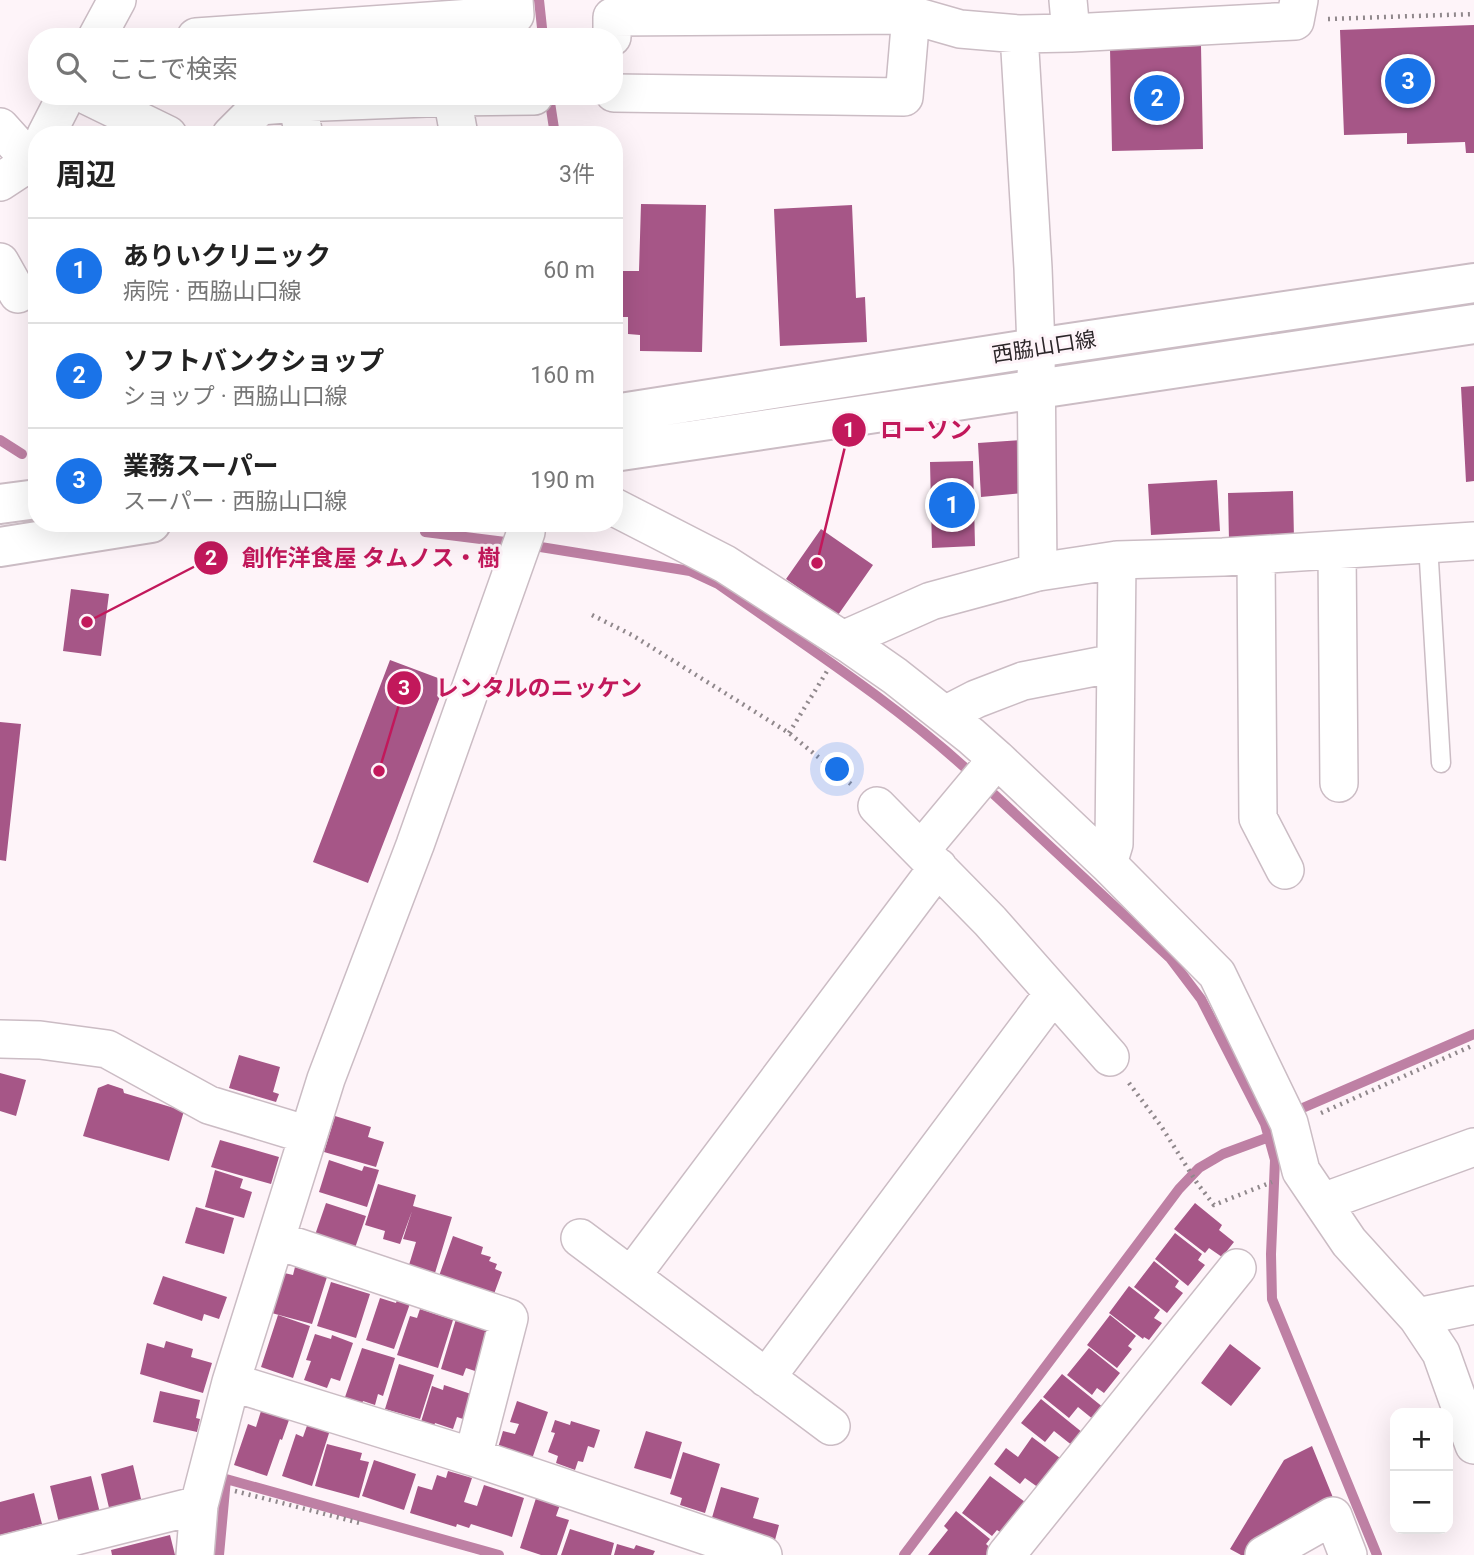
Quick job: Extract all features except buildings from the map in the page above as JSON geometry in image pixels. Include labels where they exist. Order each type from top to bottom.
[{"type":"street","points":[[102,28],[117,0]]},
{"type":"street","points":[[326,28],[515,15],[514,0]]},
{"type":"street","points":[[612,28],[612,17],[911,15],[960,29],[1019,34],[1069,17],[1297,10]]},
{"type":"street","points":[[623,93],[904,97],[911,15]]},
{"type":"street","points":[[1019,34],[1036,348],[1038,572]]},
{"type":"street","points":[[52,126],[62,105]]},
{"type":"street","points":[[106,105],[150,126]]},
{"type":"street","points":[[240,126],[260,106],[300,119],[397,105]]},
{"type":"street","points":[[453,105],[457,126]]},
{"type":"street","points":[[0,127],[28,147]]},
{"type":"street","points":[[0,182],[28,161]]},
{"type":"street","points":[[0,262],[18,294]]},
{"type":"street","name":"西脇山口線","points":[[623,413],[1474,283]]},
{"type":"street","name":"西脇山口線","points":[[623,451],[1474,324]]},
{"type":"street","points":[[0,504],[28,500]]},
{"type":"street","points":[[623,512],[725,564],[854,647],[945,715],[997,759],[1108,864],[1217,974],[1287,1119],[1301,1171],[1349,1242],[1417,1317],[1441,1353],[1474,1445]]},
{"type":"street","points":[[0,547],[94,532]]},
{"type":"street","points":[[195,1555],[216,1504],[231,1382],[326,1079],[415,845],[523,537]]},
{"type":"street","points":[[854,647],[931,601],[1038,572],[1256,566],[1429,557],[1474,541]]},
{"type":"street","points":[[1337,561],[1339,783]]},
{"type":"street","points":[[1256,566],[1258,818],[1284,870]]},
{"type":"street","points":[[1108,864],[1114,844],[1116,571]]},
{"type":"street","points":[[945,715],[976,699],[1023,681],[1115,663]]},
{"type":"street","points":[[632,1275],[930,858],[965,797],[997,759]]},
{"type":"street","points":[[877,806],[990,921],[1110,1057]]},
{"type":"street","points":[[766,1378],[1054,994]]},
{"type":"street","points":[[0,1039],[40,1040],[107,1049],[209,1105],[308,1135]]},
{"type":"street","points":[[1323,1202],[1474,1147]]},
{"type":"street","points":[[580,1238],[831,1426]]},
{"type":"street","points":[[276,1240],[509,1318],[473,1457]]},
{"type":"street","points":[[1006,1555],[1237,1268]]},
{"type":"street","points":[[1417,1317],[1474,1305]]},
{"type":"street","points":[[231,1382],[473,1457],[763,1555]]},
{"type":"street","points":[[0,1555],[216,1504]]},
{"type":"street","points":[[1264,1555],[1333,1516],[1348,1555]]},
{"type":"lane","points":[[1429,557],[1441,763]]},
{"type":"path","points":[[1297,10],[1474,14]]},
{"type":"path","points":[[592,615],[632,635],[789,733],[877,806]]},
{"type":"path","points":[[789,733],[826,673]]},
{"type":"path","points":[[1287,1119],[1474,1045]]},
{"type":"path","points":[[1110,1057],[1214,1205],[1264,1185]]},
{"type":"path","points":[[216,1504],[233,1490],[360,1523]]},
{"type":"waterway","points":[[539,0],[542,28]]},
{"type":"waterway","points":[[550,105],[554,126]]},
{"type":"waterway","points":[[0,440],[22,454]]},
{"type":"waterway","points":[[425,532],[513,543]]},
{"type":"waterway","points":[[528,545],[690,571],[718,584],[881,699],[973,775]]},
{"type":"waterway","points":[[984,785],[1170,958],[1201,999],[1265,1124],[1275,1160],[1272,1299],[1377,1555]]},
{"type":"waterway","points":[[1291,1113],[1474,1034]]},
{"type":"waterway","points":[[904,1555],[1179,1189],[1199,1168],[1223,1154],[1269,1137]]},
{"type":"waterway","points":[[219,1555],[226,1479],[499,1555]]},
{"type":"place","name":"業務スーパー","points":[[1408,81]]},
{"type":"place","name":"ソフトバンクショップ","points":[[1157,98]]},
{"type":"place","name":"ありいクリニック","points":[[952,505]]},
{"type":"place","name":"ローソン","points":[[817,563]]},
{"type":"place","name":"創作洋食屋 タムノス・樹","points":[[87,622]]},
{"type":"place","name":"レンタルのニッケン","points":[[379,771]]}]
